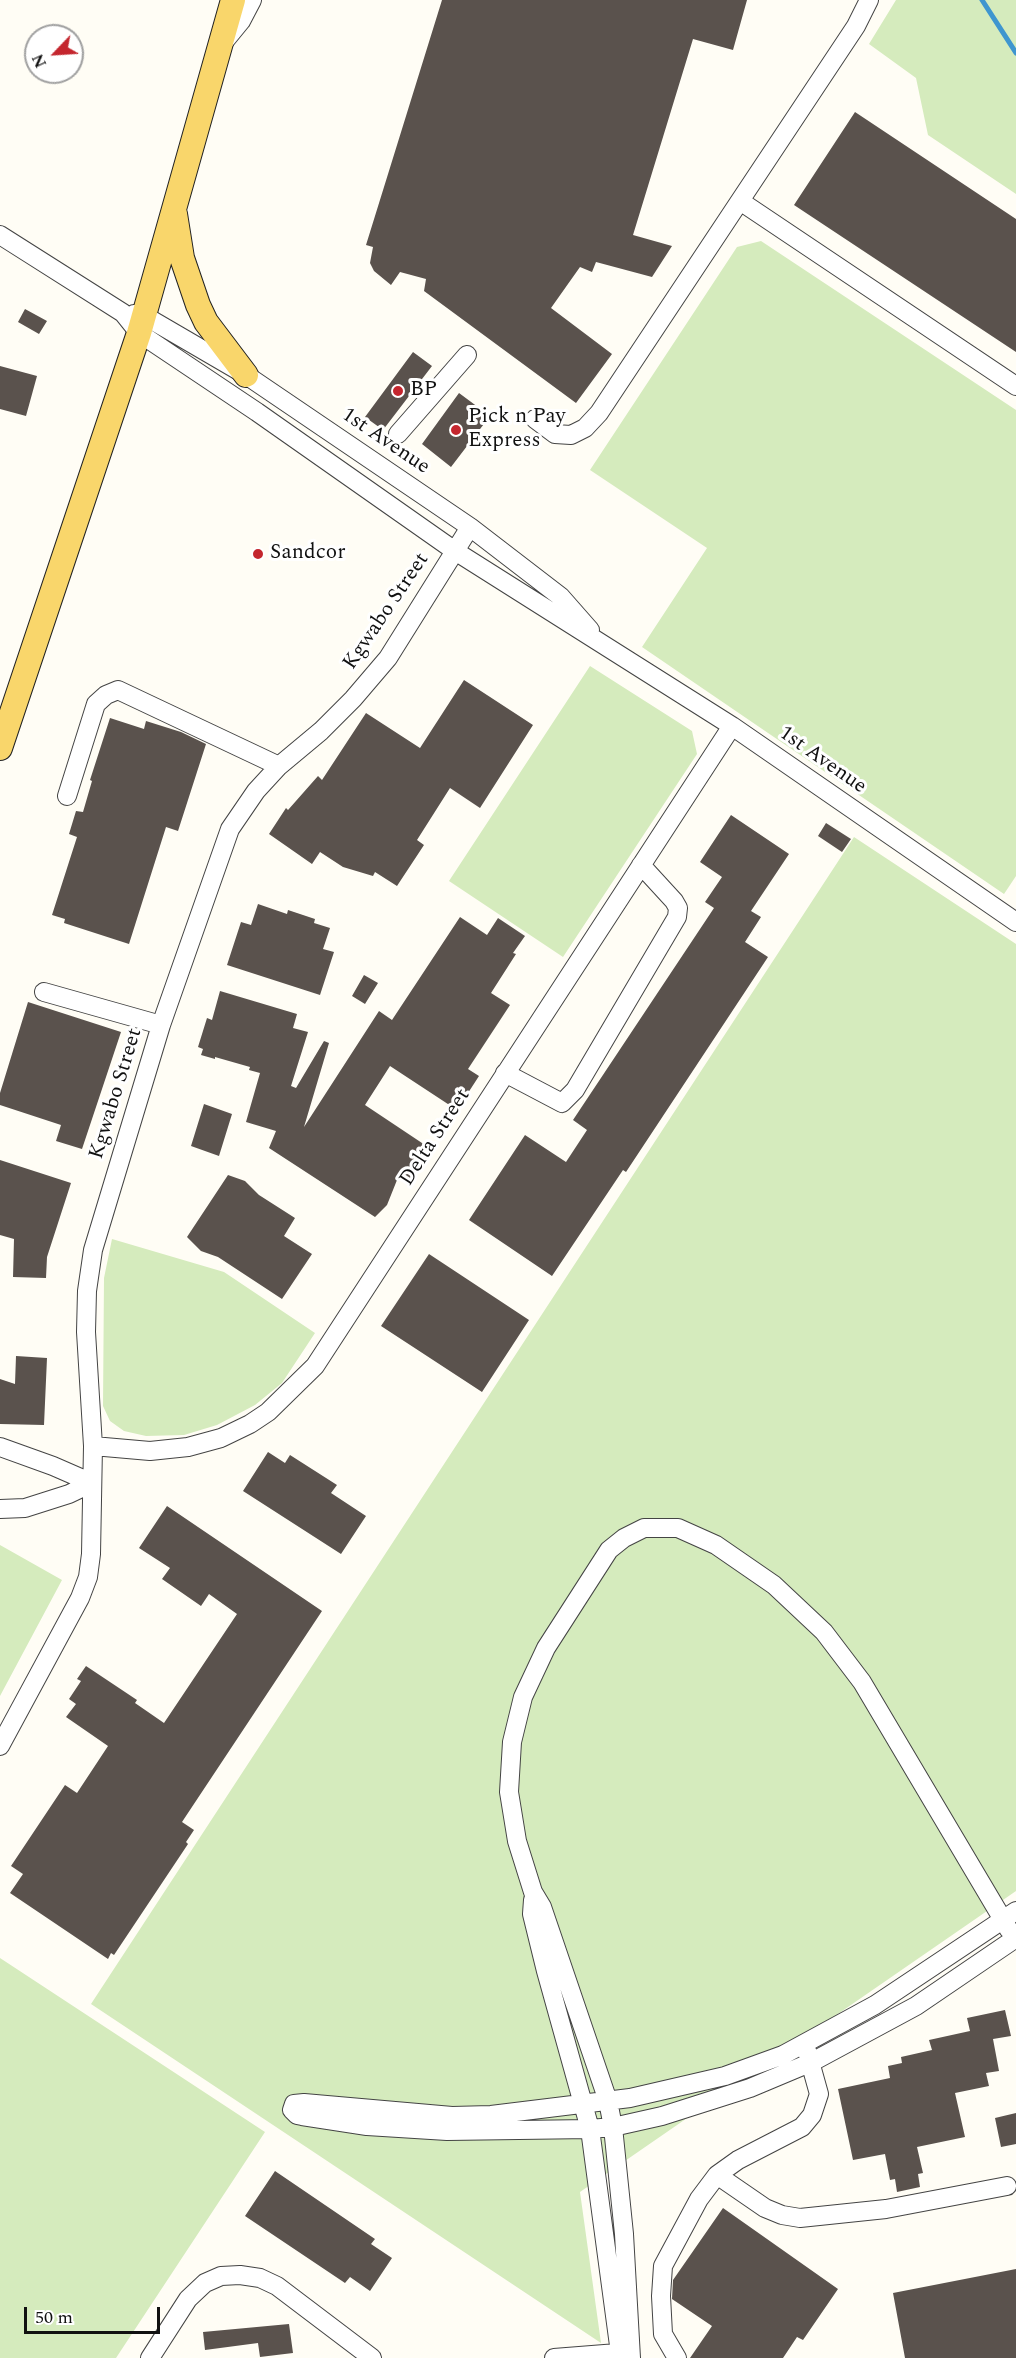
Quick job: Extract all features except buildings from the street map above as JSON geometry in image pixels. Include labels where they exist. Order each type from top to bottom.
[{"type":"main road","points":[[0,748],[173,205],[233,0]]},
{"type":"main road","points":[[173,205],[182,258],[198,305],[206,322],[246,375]]},
{"type":"street","points":[[219,47],[241,21],[252,0]]},
{"type":"street","points":[[535,419],[555,434],[571,435],[585,428],[599,414],[856,26],[869,0]]},
{"type":"street","points":[[740,201],[1016,386]]},
{"type":"street","name":"1st Avenue","points":[[0,235],[135,320],[257,412],[455,551],[732,726],[1016,922]]},
{"type":"street","name":"1st Avenue","points":[[135,320],[246,375],[470,527],[561,597],[600,641]]},
{"type":"street","points":[[398,434],[467,355]]},
{"type":"street","name":"Kgwabo Street","points":[[0,1746],[80,1598],[88,1577],[92,1554],[93,1446],[86,1332],[87,1291],[93,1250],[161,1025],[230,829],[256,791],[279,766],[321,731],[353,699],[388,658],[470,527]]},
{"type":"street","points":[[67,796],[96,704],[106,695],[118,690],[279,766]]},
{"type":"street","name":"Delta Street","points":[[93,1446],[150,1451],[188,1447],[221,1438],[268,1412],[315,1366],[732,726]]},
{"type":"street","points":[[505,1073],[562,1103],[575,1090],[677,917],[678,908],[674,901],[641,865]]},
{"type":"street","points":[[44,992],[161,1025]]},
{"type":"street","points":[[0,1447],[53,1466],[92,1484]]},
{"type":"street","points":[[0,1509],[25,1508],[92,1484]]},
{"type":"street","points":[[627,2355],[624,2234],[613,2127],[608,2102],[542,1907],[533,1892],[517,1842],[509,1792],[512,1742],[523,1697],[546,1648],[609,1550],[624,1538],[644,1528],[678,1528],[716,1545],[774,1585],[824,1632],[862,1682],[1009,1915],[1016,1938],[916,2006],[812,2062],[750,2088],[662,2116],[613,2127],[492,2132],[405,2130],[297,2115],[292,2110],[294,2104],[304,2103],[462,2115],[491,2115],[608,2102],[658,2093],[725,2076],[783,2055],[875,2006],[1009,1915]]},
{"type":"street","points":[[533,1892],[532,1914],[546,1971],[585,2104],[627,2355]]},
{"type":"street","points":[[677,2358],[663,2334],[661,2296],[663,2266],[699,2199],[717,2175],[738,2160],[802,2127],[812,2115],[819,2094],[812,2062],[804,2044]]},
{"type":"street","points":[[717,2175],[765,2208],[782,2215],[800,2218],[886,2209],[1007,2186]]},
{"type":"street","points":[[150,2358],[188,2299],[205,2283],[221,2276],[240,2276],[260,2278],[277,2286],[372,2358]]},
{"type":"street","points":[[556,2358],[627,2355]]},
{"type":"green space","points":[[896,0],[1016,0],[1016,194],[928,135],[916,78],[869,44]]},
{"type":"green space","points":[[761,241],[1016,410],[1016,876],[1004,894],[642,647],[707,548],[590,470],[737,247]]},
{"type":"green space","points":[[590,666],[692,731],[697,754],[563,957],[449,881]]},
{"type":"green space","points":[[854,837],[1016,944],[1016,1891],[580,2192],[601,2343],[91,2004]]},
{"type":"green space","points":[[112,1239],[224,1272],[315,1333],[282,1383],[255,1405],[217,1425],[184,1435],[146,1436],[124,1431],[110,1421],[103,1406],[104,1278]]},
{"type":"green space","points":[[0,1545],[62,1580],[0,1696]]},
{"type":"green space","points":[[0,1958],[265,2132],[116,2358],[0,2358]]},
{"type":"waterway","points":[[982,0],[1016,53]]},
{"type":"place","name":"BP","points":[[398,391]]},
{"type":"place","name":"Pick n Pay Express","points":[[456,430]]},
{"type":"place","name":"Sandcor","points":[[258,554]]}]
